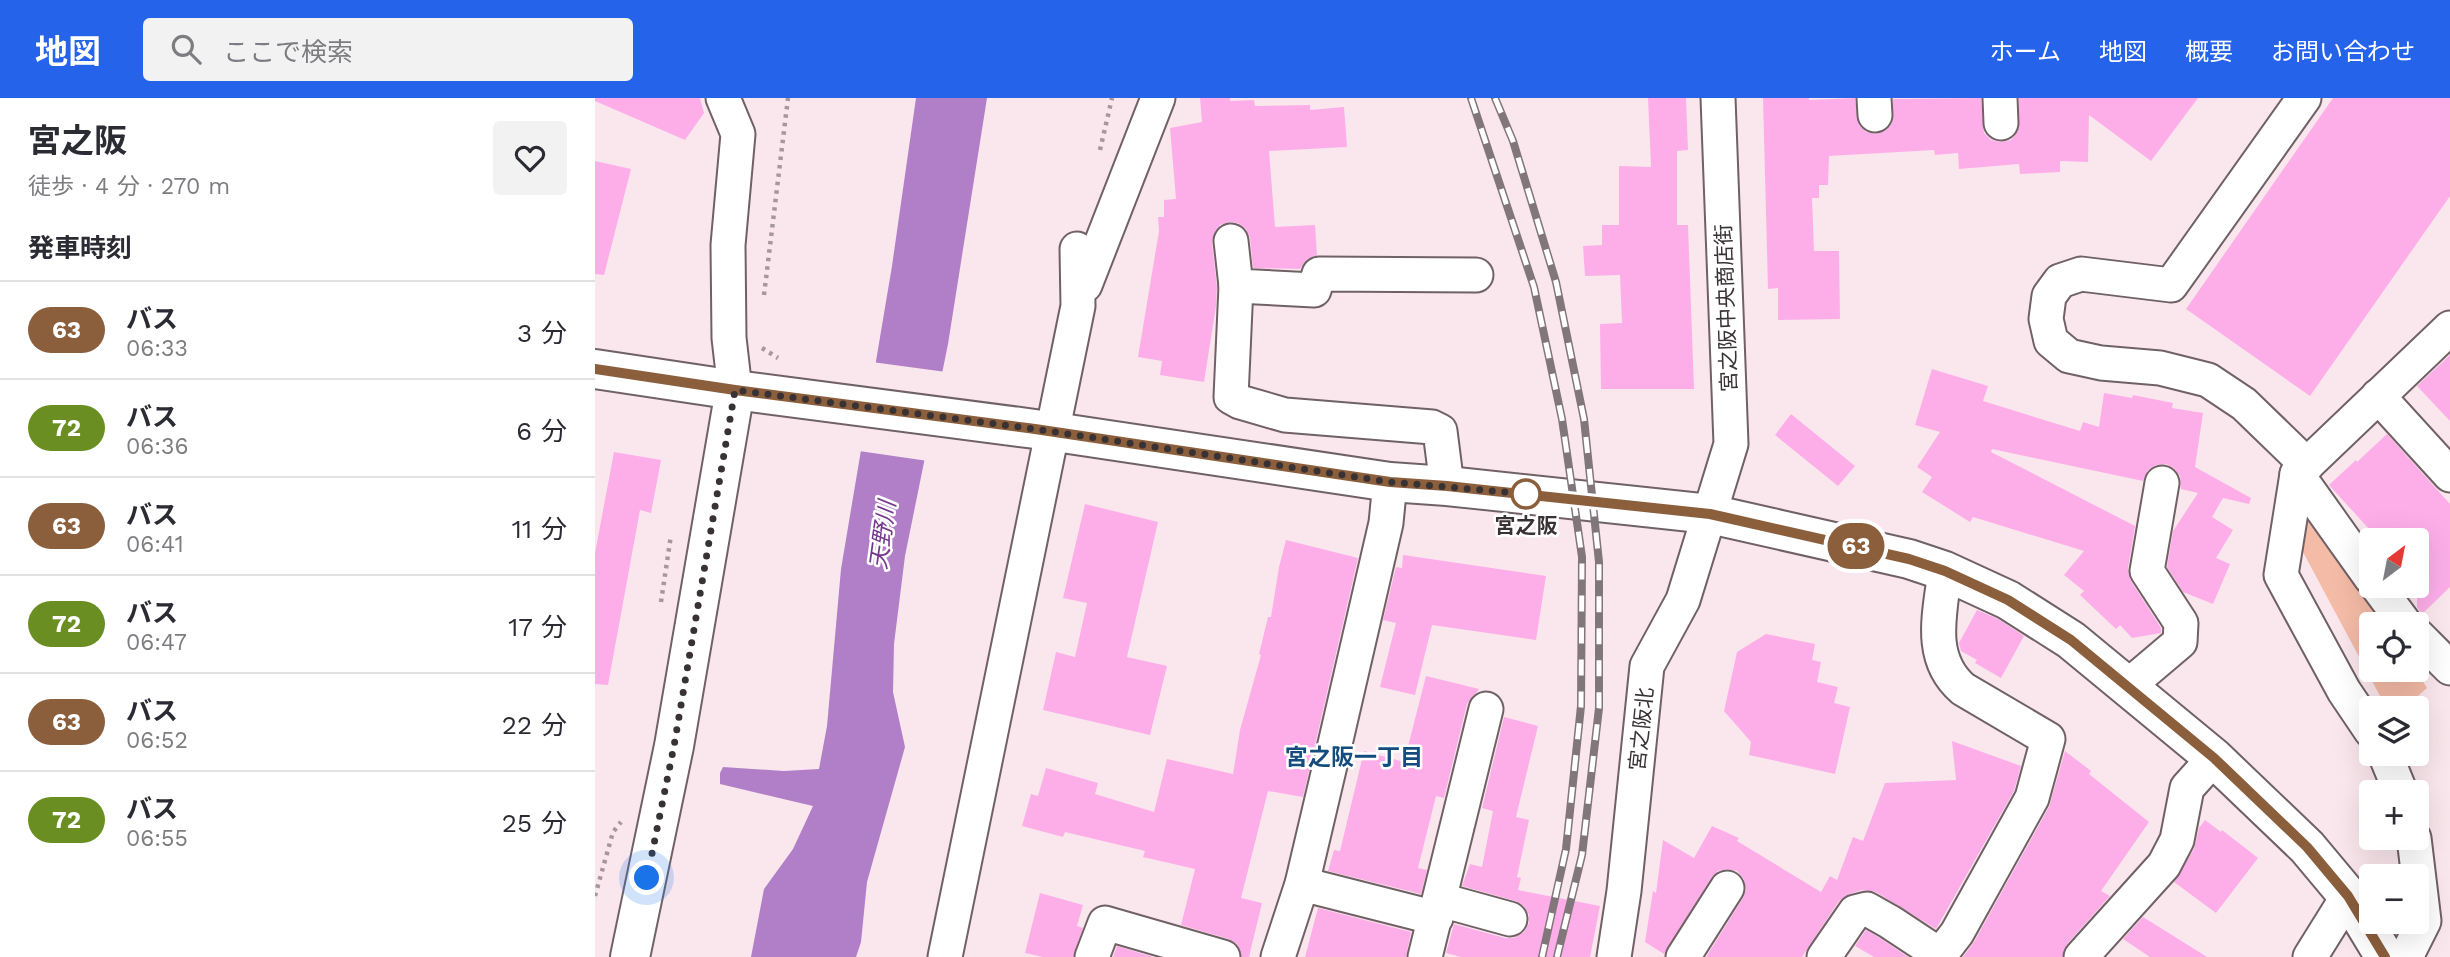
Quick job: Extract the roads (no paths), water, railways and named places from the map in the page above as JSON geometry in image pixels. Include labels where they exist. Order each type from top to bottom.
[{"type":"main road","points":[[595,369],[1044,430],[1390,482],[1710,514],[1909,559],[1945,571],[2008,600],[2071,640],[2128,686],[2214,758],[2307,847],[2348,896],[2385,957]]},
{"type":"main road","points":[[630,957],[674,746],[735,390]]},
{"type":"street","points":[[723,98],[738,134],[728,245],[729,338],[735,390]]},
{"type":"street","points":[[944,957],[1044,430],[1092,262],[1158,98]]},
{"type":"street","name":"宮之阪中央商店街","points":[[1710,514],[1731,444],[1718,98]]},
{"type":"street","points":[[2304,98],[2171,285],[2081,274],[2060,281],[2049,296],[2046,319],[2051,341],[2069,356],[2101,363],[2159,368],[2208,380],[2244,404],[2302,469],[2359,559]]},
{"type":"street","points":[[1231,241],[1236,286],[1231,397],[1285,415],[1432,427],[1440,431],[1447,486]]},
{"type":"street","points":[[1077,249],[1078,306]]},
{"type":"street","points":[[1236,286],[1314,290],[1319,274],[1476,275]]},
{"type":"street","points":[[2359,713],[2344,691],[2281,575],[2302,469],[2450,328]]},
{"type":"street","points":[[2378,396],[2450,475]]},
{"type":"street","points":[[1277,957],[1302,884],[1386,523],[1390,482]]},
{"type":"street","points":[[2128,686],[2180,642],[2181,623],[2147,571],[2162,484]]},
{"type":"street","name":"宮之阪北","points":[[1624,952],[1624,891],[1647,666],[1682,600],[1710,514]]},
{"type":"street","points":[[1824,957],[1855,912],[1867,909],[1890,922],[1929,953],[1940,955],[1957,933],[2032,798],[2048,739],[1952,679],[1939,652],[1937,636],[1945,571]]},
{"type":"street","points":[[2429,647],[2450,668]]},
{"type":"street","points":[[1425,957],[1486,709]]},
{"type":"street","points":[[2081,957],[2164,865],[2177,840],[2187,788],[2214,758]]},
{"type":"street","points":[[2406,957],[2424,921],[2415,850]]},
{"type":"street","points":[[1302,884],[1510,919]]},
{"type":"street","points":[[1683,957],[1727,888]]},
{"type":"street","points":[[2309,957],[2348,896]]},
{"type":"street","points":[[1092,957],[1105,923],[1223,957]]},
{"type":"water","name":"天野川","points":[[916,98],[987,98],[948,344],[905,556],[894,644],[893,692],[905,747],[867,882],[861,942],[856,957],[751,957],[764,889],[793,849],[813,806],[720,784],[720,773],[723,767],[784,771],[819,769],[827,726],[841,569],[892,266]]},
{"type":"railway","points":[[1471,98],[1534,287],[1562,419],[1582,557],[1581,706],[1566,849],[1542,957]]},
{"type":"railway","points":[[1495,98],[1513,141],[1556,282],[1584,419],[1599,562],[1599,708],[1582,855],[1557,957]]},
{"type":"place","name":"宮之阪","points":[[1526,494]]},
{"type":"district","name":"宮之阪一丁目","points":[[1354,757]]}]
